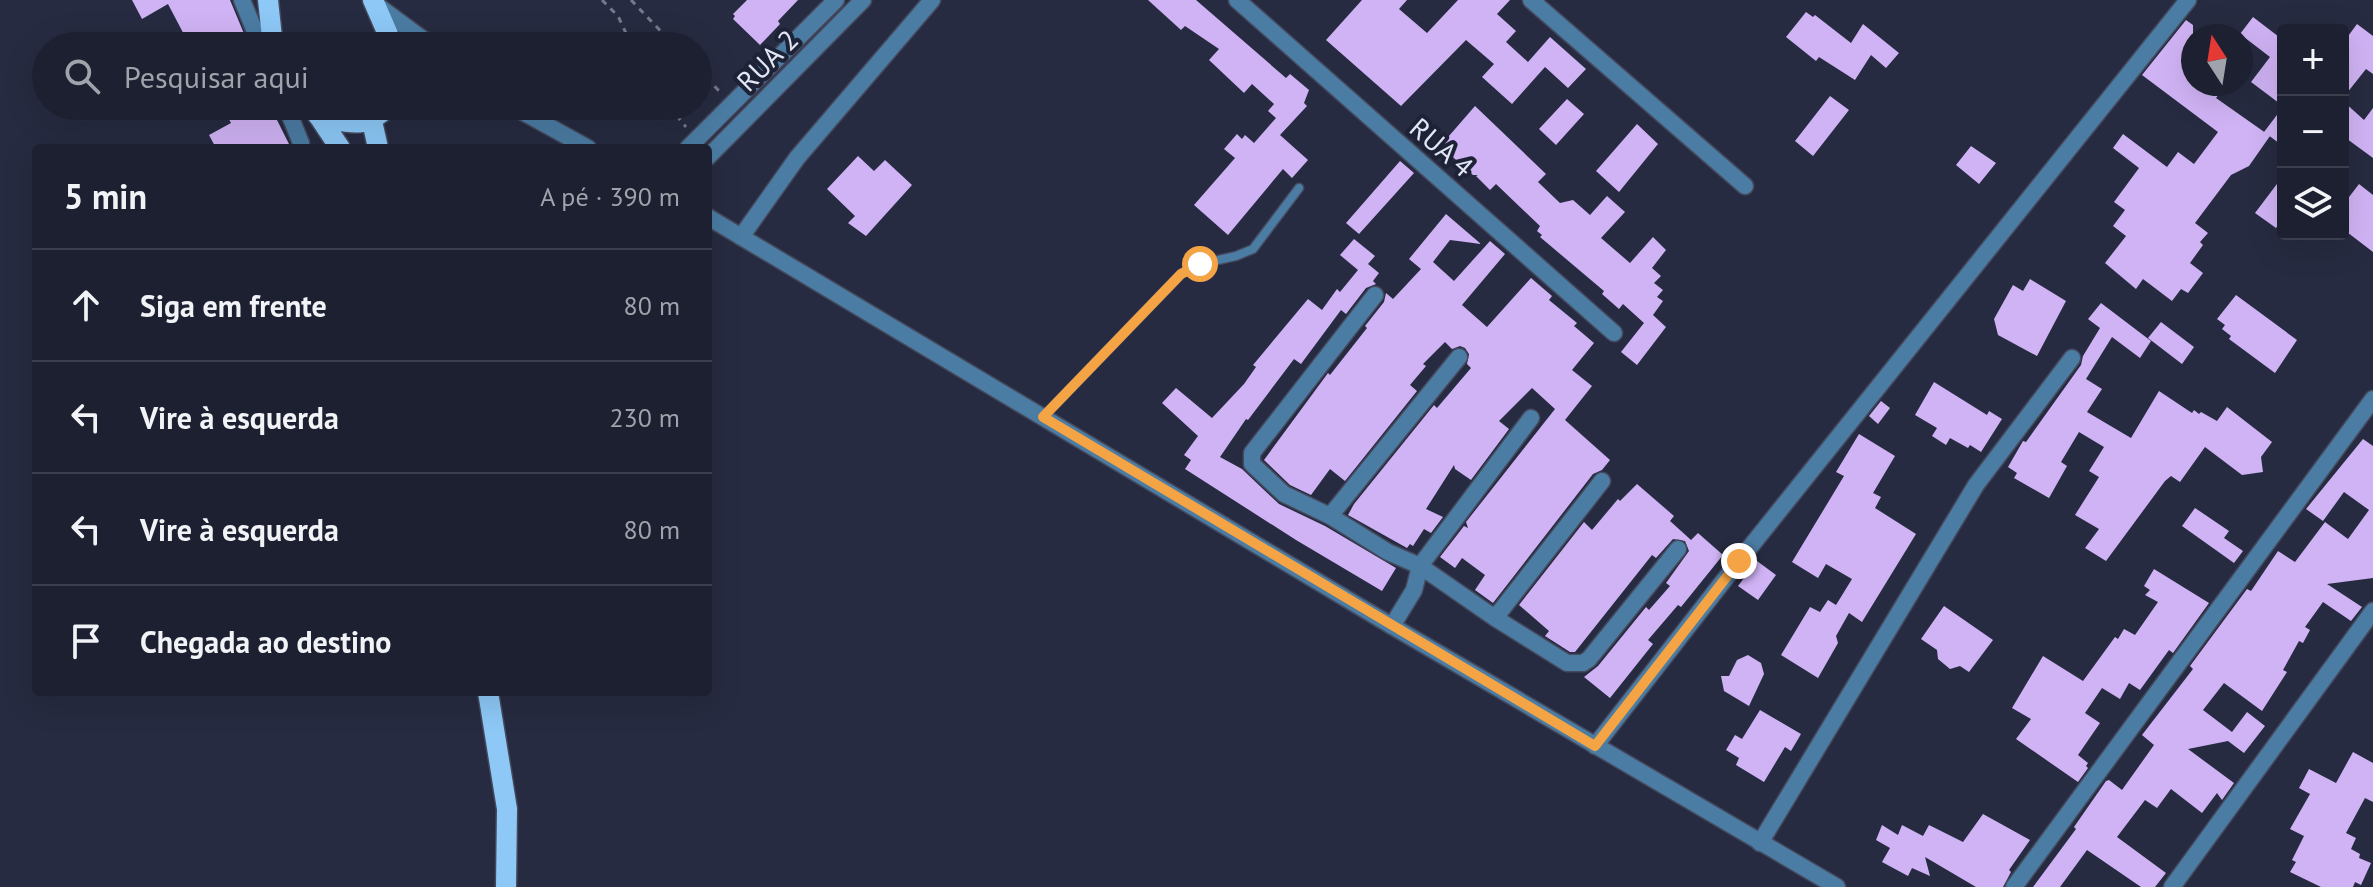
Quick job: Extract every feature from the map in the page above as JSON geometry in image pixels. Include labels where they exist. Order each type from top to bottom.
[{"type":"main road","points":[[268,0],[271,32]]},
{"type":"main road","points":[[375,3],[387,32]]},
{"type":"main road","points":[[321,120],[337,144]]},
{"type":"main road","points":[[343,120],[353,123],[372,121],[377,144]]},
{"type":"main road","points":[[489,696],[507,809],[506,887]]},
{"type":"street","points":[[242,0],[255,32]]},
{"type":"street","name":"RUA 2","points":[[692,144],[836,0]]},
{"type":"street","name":"RUA 2","points":[[712,153],[863,0]]},
{"type":"street","points":[[741,237],[797,158],[932,0]]},
{"type":"street","name":"RUA 4","points":[[1237,0],[1614,333]]},
{"type":"street","points":[[1531,0],[1745,186]]},
{"type":"street","points":[[1595,746],[2188,0]]},
{"type":"street","points":[[375,3],[413,32]]},
{"type":"street","points":[[763,73],[777,87]]},
{"type":"street","points":[[292,120],[301,143]]},
{"type":"street","points":[[537,120],[581,144]]},
{"type":"street","points":[[712,219],[1392,626],[1837,887]]},
{"type":"street","points":[[1375,295],[1252,453],[1252,464],[1284,494],[1330,516],[1388,552],[1420,566],[1567,663],[1583,663],[1599,648],[1678,549]]},
{"type":"street","points":[[1330,516],[1459,357]]},
{"type":"street","points":[[1760,843],[1976,485],[2072,358]]},
{"type":"street","points":[[2014,887],[2373,399]]},
{"type":"street","points":[[1392,626],[1414,590],[1420,566],[1531,418]]},
{"type":"street","points":[[1495,618],[1602,481]]},
{"type":"street","points":[[2172,887],[2373,611]]},
{"type":"lane","points":[[1043,417],[1181,274],[1200,264],[1253,249],[1299,188]]},
{"type":"path","points":[[602,0],[618,16],[625,32]]},
{"type":"path","points":[[631,0],[662,32]]},
{"type":"path","points":[[712,83],[732,104]]},
{"type":"path","points":[[677,120],[692,144]]},
{"type":"building","points":[[132,0],[230,0],[243,32],[183,32],[168,4],[142,19]]},
{"type":"building","points":[[747,0],[798,0],[760,45],[733,19],[733,14]]},
{"type":"building","points":[[1148,0],[1196,0],[1286,78],[1290,74],[1309,90],[1304,103],[1307,106],[1280,135],[1308,160],[1292,178],[1283,169],[1228,235],[1194,205],[1235,158],[1224,149],[1237,134],[1242,139],[1245,135],[1254,143],[1276,118],[1268,111],[1274,104],[1252,84],[1244,93],[1209,60],[1219,49],[1185,26],[1181,30]]},
{"type":"building","points":[[1362,0],[1407,0],[1399,9],[1427,33],[1458,0],[1510,0],[1497,14],[1516,31],[1506,42],[1528,62],[1550,37],[1586,69],[1568,88],[1545,67],[1512,104],[1482,77],[1494,64],[1466,40],[1401,106],[1326,40]]},
{"type":"building","points":[[1806,12],[1813,17],[1815,15],[1851,43],[1863,24],[1899,53],[1886,68],[1871,55],[1855,80],[1819,57],[1816,61],[1786,37]]},
{"type":"building","points":[[2253,17],[2277,35],[2277,102],[2253,84],[2270,57],[2253,44],[2253,24],[2248,24]]},
{"type":"building","points":[[2357,24],[2373,36],[2373,74],[2366,69],[2349,90],[2349,35]]},
{"type":"building","points":[[2181,26],[2181,96],[2218,96],[2216,98],[2270,136],[2249,166],[2231,175],[2195,223],[2208,233],[2190,263],[2203,273],[2188,293],[2181,289],[2172,301],[2143,279],[2136,289],[2105,263],[2126,236],[2113,226],[2125,210],[2114,202],[2139,168],[2113,148],[2123,134],[2167,167],[2178,152],[2194,164],[2218,132],[2142,75]]},
{"type":"building","points":[[1830,96],[1849,110],[1813,156],[1795,141]]},
{"type":"building","points":[[1567,99],[1584,114],[1556,145],[1539,129]]},
{"type":"building","points":[[1475,106],[1546,174],[1538,182],[1560,203],[1573,200],[1590,215],[1607,196],[1625,212],[1601,238],[1630,263],[1653,237],[1666,250],[1652,268],[1661,276],[1654,283],[1663,290],[1657,297],[1663,301],[1653,315],[1666,327],[1637,365],[1621,352],[1644,323],[1623,304],[1619,309],[1602,294],[1604,291],[1540,237],[1542,235],[1537,231],[1540,226],[1496,184],[1490,190],[1478,175],[1473,175],[1446,151],[1449,149],[1442,144]]},
{"type":"building","points":[[2349,106],[2364,120],[2373,108],[2373,158],[2349,140]]},
{"type":"building","points":[[2277,115],[2277,142],[2264,132]]},
{"type":"building","points":[[229,120],[277,120],[289,144],[214,144],[209,135],[231,123]]},
{"type":"building","points":[[1637,124],[1658,144],[1619,192],[1596,171]]},
{"type":"building","points":[[1971,146],[1996,163],[1979,184],[1956,165]]},
{"type":"building","points":[[858,156],[874,171],[885,160],[912,185],[866,236],[848,223],[855,216],[827,189]]},
{"type":"building","points":[[1400,161],[1414,173],[1359,234],[1346,223]]},
{"type":"building","points":[[2277,184],[2276,228],[2255,213]]},
{"type":"building","points":[[2359,184],[2373,195],[2373,252],[2349,234],[2349,197]]},
{"type":"building","points":[[1446,214],[1481,244],[1450,240],[1433,262],[1454,281],[1490,241],[1505,254],[1462,305],[1487,327],[1531,278],[1552,296],[1549,300],[1577,323],[1574,326],[1594,343],[1572,370],[1592,386],[1565,420],[1610,460],[1602,470],[1593,474],[1493,603],[1475,590],[1485,575],[1462,558],[1455,568],[1440,557],[1464,526],[1468,528],[1466,522],[1555,409],[1532,388],[1499,421],[1509,429],[1471,480],[1454,465],[1426,509],[1443,517],[1431,533],[1424,529],[1413,546],[1410,544],[1407,548],[1348,515],[1434,405],[1437,408],[1471,368],[1467,364],[1469,354],[1465,348],[1452,349],[1445,342],[1423,364],[1426,366],[1410,385],[1417,391],[1345,481],[1330,469],[1311,495],[1290,485],[1264,460],[1328,373],[1330,375],[1367,328],[1365,326],[1384,302],[1386,293],[1393,299],[1421,269],[1409,259]]},
{"type":"building","points":[[1354,239],[1375,256],[1368,264],[1379,273],[1373,281],[1376,284],[1366,288],[1346,314],[1341,310],[1301,364],[1294,359],[1220,457],[1242,469],[1279,504],[1325,526],[1396,568],[1382,591],[1185,469],[1191,460],[1184,455],[1198,436],[1162,403],[1176,388],[1212,418],[1244,384],[1256,367],[1253,365],[1308,299],[1322,310],[1337,289],[1340,292],[1358,270],[1340,255]]},
{"type":"building","points":[[2030,279],[2066,301],[2037,356],[1998,335],[1994,319],[2013,285],[2023,291]]},
{"type":"building","points":[[2236,295],[2297,340],[2275,373],[2229,339],[2231,336],[2222,329],[2225,325],[2217,319]]},
{"type":"building","points":[[2101,303],[2151,341],[2140,358],[2112,337],[2086,379],[2102,389],[2087,412],[2131,438],[2159,391],[2192,413],[2194,410],[2199,414],[2201,412],[2217,421],[2227,407],[2272,442],[2261,457],[2263,472],[2242,475],[2205,447],[2180,482],[2171,476],[2165,481],[2106,561],[2085,548],[2099,529],[2075,515],[2099,477],[2089,471],[2104,447],[2079,432],[2061,462],[2067,466],[2049,498],[2014,478],[2017,473],[2008,467],[2023,441],[2026,442],[2081,365],[2100,328],[2088,319]]},
{"type":"building","points":[[2161,322],[2194,347],[2182,364],[2148,338]]},
{"type":"building","points":[[1934,382],[1987,415],[1989,411],[2002,419],[1981,452],[1950,438],[1946,445],[1932,436],[1937,428],[1915,415]]},
{"type":"building","points":[[1881,401],[1890,408],[1878,424],[1869,416]]},
{"type":"building","points":[[1859,434],[1895,456],[1873,493],[1881,497],[1875,508],[1916,534],[1862,622],[1849,613],[1836,636],[1838,643],[1818,678],[1781,655],[1810,607],[1820,612],[1828,600],[1836,605],[1852,579],[1826,564],[1818,578],[1792,562],[1844,476],[1836,472]]},
{"type":"building","points":[[2363,439],[2373,446],[2373,578],[2327,584],[2362,607],[2351,621],[2323,602],[2305,627],[2310,630],[2303,643],[2299,641],[2283,670],[2287,672],[2262,711],[2224,683],[2203,710],[2232,732],[2247,712],[2265,726],[2244,753],[2228,741],[2188,749],[2234,783],[2222,800],[2217,793],[2202,813],[2171,789],[2157,808],[2145,800],[2117,837],[2166,873],[2155,887],[2141,887],[2087,850],[2060,887],[2033,887],[2076,829],[2074,827],[2106,781],[2122,790],[2154,745],[2142,735],[2193,669],[2190,666],[2247,589],[2251,591],[2278,551],[2295,562],[2325,522],[2348,539],[2369,510],[2344,492],[2323,521],[2306,509]]},
{"type":"building","points":[[1637,484],[1674,516],[1670,521],[1691,540],[1698,533],[1723,555],[1681,607],[1678,605],[1648,640],[1653,644],[1610,698],[1584,677],[1598,666],[1646,607],[1649,610],[1670,586],[1666,583],[1689,551],[1685,541],[1673,539],[1656,558],[1652,555],[1575,652],[1545,636],[1549,631],[1519,605],[1584,522],[1592,530],[1618,499],[1620,501]]},
{"type":"building","points":[[2195,508],[2229,531],[2224,538],[2243,551],[2234,563],[2182,526]]},
{"type":"building","points":[[1757,561],[1776,575],[1758,600],[1738,586]]},
{"type":"building","points":[[2154,569],[2209,603],[2173,653],[2169,650],[2140,690],[2129,683],[2120,699],[2102,688],[2085,713],[2100,723],[2078,755],[2088,763],[2088,768],[2078,782],[2016,739],[2031,719],[2012,708],[2043,656],[2083,681],[2124,629],[2135,635],[2158,602],[2145,595],[2150,590],[2144,586]]},
{"type":"building","points":[[1944,606],[1993,640],[1969,672],[1960,666],[1950,669],[1938,659],[1937,650],[1921,639]]},
{"type":"building","points":[[1748,655],[1761,663],[1764,674],[1749,706],[1724,691],[1721,676],[1729,676],[1737,660]]},
{"type":"building","points":[[1760,710],[1801,734],[1791,751],[1785,747],[1764,782],[1736,765],[1739,758],[1726,750],[1735,735],[1742,739]]},
{"type":"building","points":[[2353,752],[2373,763],[2373,802],[2365,798],[2346,833],[2356,838],[2351,849],[2360,854],[2359,858],[2371,863],[2361,885],[2355,882],[2353,887],[2321,887],[2290,872],[2296,862],[2292,860],[2304,836],[2290,829],[2310,794],[2299,788],[2309,769],[2336,783]]},
{"type":"building","points":[[1983,814],[2030,840],[2009,870],[2011,872],[2003,887],[1976,887],[1925,857],[1930,876],[1912,868],[1908,876],[1882,862],[1890,848],[1876,840],[1882,825],[1898,835],[1902,825],[1923,836],[1929,825],[1963,842]]},
{"type":"route","points":[[1200,264],[1181,274],[1043,417],[1595,746],[1739,561]]}]
